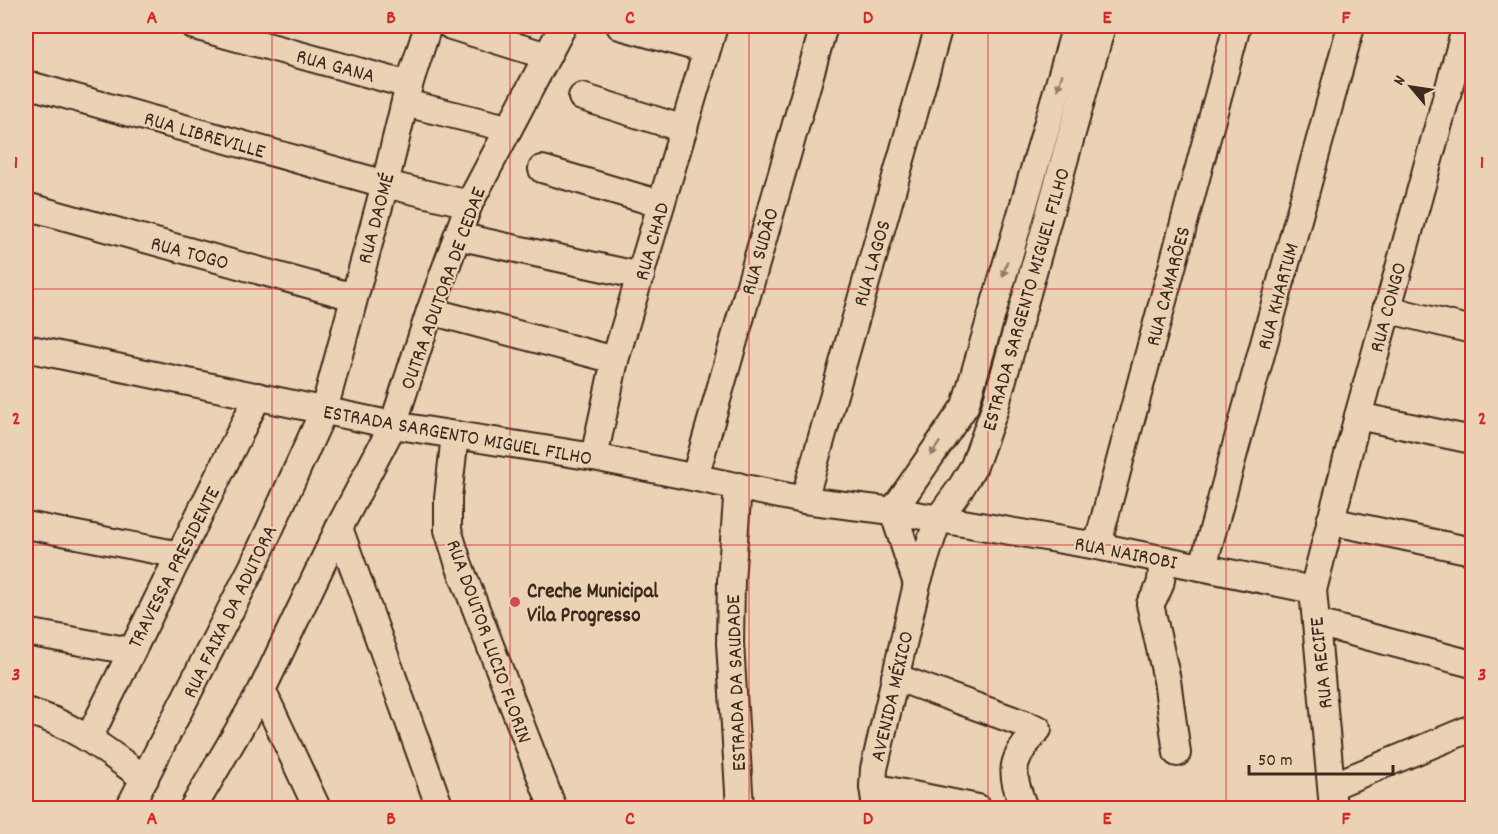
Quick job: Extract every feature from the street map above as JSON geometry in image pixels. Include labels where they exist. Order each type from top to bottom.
[{"type":"street","name":"RUA GANA","points":[[194,26],[507,128]]},
{"type":"street","name":"RUA DAOMÉ","points":[[324,410],[407,94],[428,26]]},
{"type":"street","points":[[452,26],[547,57]]},
{"type":"street","name":"OUTRA ADUTORA DE CEDAE","points":[[393,424],[430,311],[469,204],[562,26]]},
{"type":"street","points":[[620,26],[706,50]]},
{"type":"street","name":"RUA CHAD","points":[[594,457],[615,360],[714,26]]},
{"type":"street","name":"RUA SUDÃO","points":[[695,477],[824,26]]},
{"type":"street","name":"RUA LAGOS","points":[[804,500],[939,26]]},
{"type":"street","name":"ESTRADA SARGENTO MIGUEL FILHO","points":[[893,511],[964,406],[1076,26]]},
{"type":"street","name":"ESTRADA SARGENTO MIGUEL FILHO","points":[[26,348],[393,424],[594,457],[804,500],[938,519],[974,466],[983,445],[1026,301],[1102,26]]},
{"type":"street","name":"RUA CAMARÕES","points":[[1096,546],[1237,26]]},
{"type":"street","name":"RUA KHARTUM","points":[[1203,567],[1351,26]]},
{"type":"street","name":"RUA CONGO","points":[[1313,590],[1462,26]]},
{"type":"street","name":"RUA LIBREVILLE","points":[[26,84],[385,184],[469,204]]},
{"type":"street","points":[[582,97],[684,129]]},
{"type":"street","points":[[542,169],[661,204]]},
{"type":"street","name":"RUA TOGO","points":[[26,206],[354,297]]},
{"type":"street","points":[[457,236],[641,276]]},
{"type":"street","points":[[1386,309],[1473,330]]},
{"type":"street","points":[[430,311],[615,360]]},
{"type":"street","name":"TRAVESSA PRESIDENTE","points":[[89,738],[258,396]]},
{"type":"street","name":"RUA FAIXA DA ADUTORA","points":[[129,808],[253,566],[324,410]]},
{"type":"street","points":[[1358,416],[1473,440]]},
{"type":"street","points":[[193,808],[262,690],[339,528],[393,424]]},
{"type":"street","name":"RUA DOUTOR LUCIO FLORIN","points":[[455,435],[448,498],[448,530],[459,565],[553,808]]},
{"type":"street","name":"ESTRADA DA SAUDADE","points":[[738,486],[729,643],[740,808]]},
{"type":"street","points":[[893,511],[917,584]]},
{"type":"street","name":"RUA NAIROBI","points":[[938,519],[1096,546],[1313,590]]},
{"type":"street","name":"AVENIDA MÉXICO","points":[[875,798],[874,769],[917,584],[938,519]]},
{"type":"street","points":[[1330,521],[1473,551]]},
{"type":"street","points":[[26,525],[180,555]]},
{"type":"street","points":[[339,528],[440,808]]},
{"type":"street","points":[[1161,560],[1163,575],[1160,589],[1150,604],[1167,680],[1177,753]]},
{"type":"street","name":"RUA RECIFE","points":[[1313,590],[1332,797]]},
{"type":"street","points":[[1317,623],[1473,664]]},
{"type":"street","points":[[26,632],[131,651]]},
{"type":"street","points":[[895,677],[1038,729],[1023,746],[1013,767],[1024,808]]},
{"type":"street","points":[[262,690],[317,808]]},
{"type":"street","points":[[26,711],[62,723],[89,738],[145,780]]},
{"type":"street","points":[[1332,797],[1473,729]]},
{"type":"street","points":[[875,798],[978,808]]},
{"type":"place","name":"Creche Municipal Vila Progresso","points":[[515,602]]}]
